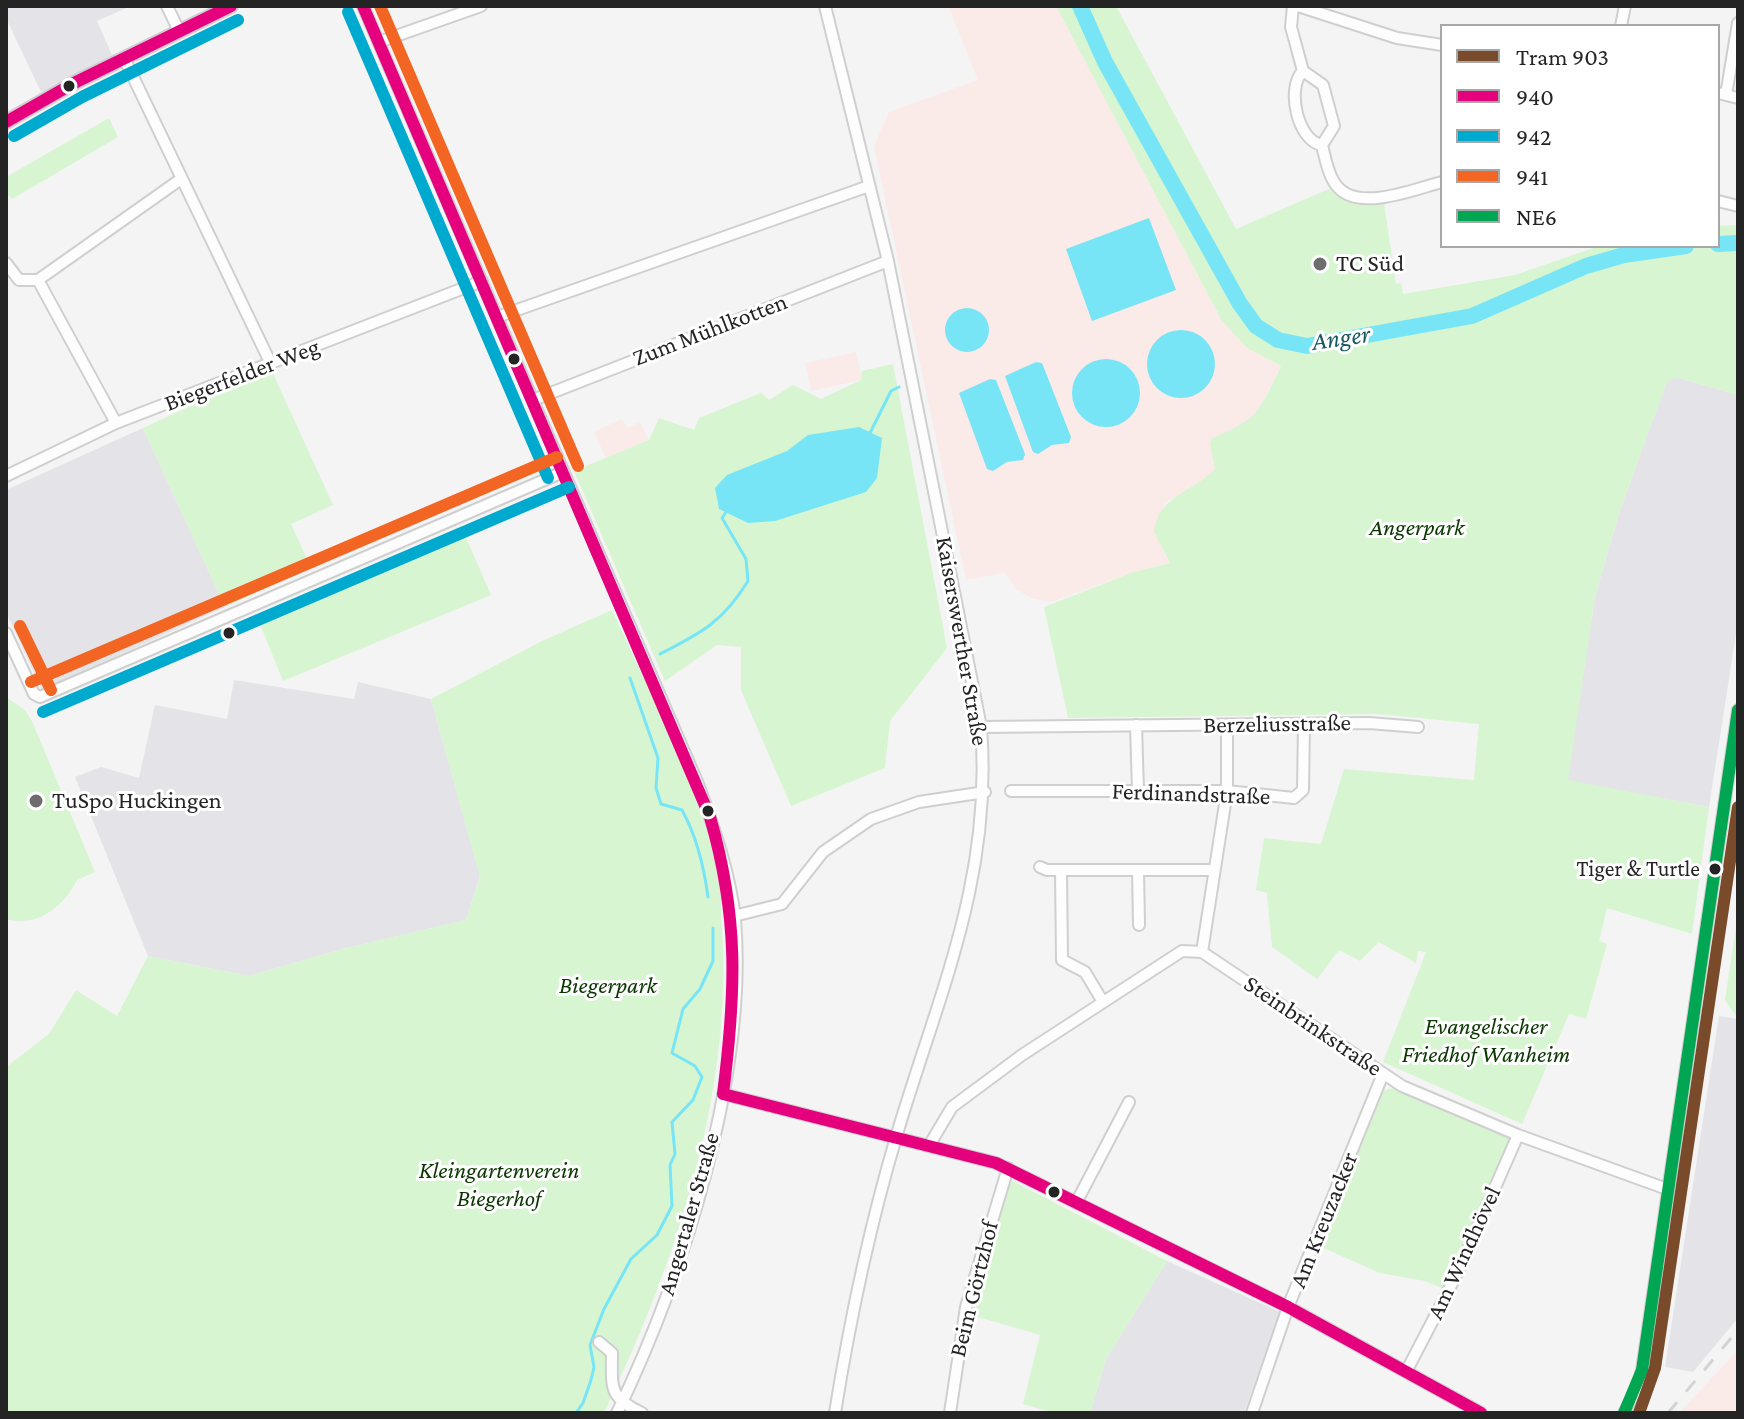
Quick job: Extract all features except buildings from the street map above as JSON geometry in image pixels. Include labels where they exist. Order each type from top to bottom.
[{"type":"main road","points":[[7,121],[124,58],[231,6]]},
{"type":"street","points":[[167,6],[179,31]]},
{"type":"street","name":"Angertaler Straße","points":[[363,6],[702,795],[724,860],[734,916],[737,983],[723,1094],[699,1193],[659,1316],[619,1408]]},
{"type":"street","points":[[379,42],[481,6]]},
{"type":"street","name":"Kaiserswerther Straße","points":[[825,6],[888,261],[981,727],[985,792],[971,895],[896,1136],[858,1291],[835,1413]]},
{"type":"street","points":[[1322,145],[1332,135],[1334,126],[1323,85],[1303,71],[1291,27],[1296,6],[1397,38],[1440,45]]},
{"type":"street","points":[[1738,23],[1722,94],[1738,98]]},
{"type":"street","points":[[124,58],[271,364]]},
{"type":"street","points":[[1303,71],[1296,78],[1293,90],[1305,133],[1312,142],[1322,145]]},
{"type":"street","points":[[1322,145],[1333,181],[1352,196],[1366,198],[1440,182]]},
{"type":"street","points":[[6,263],[19,280],[38,280],[181,179]]},
{"type":"street","points":[[497,317],[869,186]]},
{"type":"street","name":"Zum Mühlkotten","points":[[533,400],[888,261]]},
{"type":"street","points":[[38,280],[116,423]]},
{"type":"street","name":"Biegerfelder Weg","points":[[6,476],[116,423],[482,281]]},
{"type":"street","points":[[6,633],[37,697],[563,472]]},
{"type":"street","points":[[1624,1413],[1637,1389],[1642,1370],[1667,1189],[1734,765],[1738,710]]},
{"type":"street","name":"Berzeliusstraße","points":[[981,727],[1369,723],[1418,727]]},
{"type":"street","points":[[1136,725],[1138,791]]},
{"type":"street","points":[[930,1144],[952,1107],[1182,951],[1202,952],[1227,791],[1227,725]]},
{"type":"street","name":"Ferdinandstraße","points":[[1011,791],[1227,791],[1294,798],[1301,795],[1304,725]]},
{"type":"street","points":[[734,916],[782,904],[823,852],[871,819],[919,802],[985,792]]},
{"type":"street","points":[[1040,867],[1061,870],[1214,870]]},
{"type":"street","points":[[1061,870],[1062,960],[1085,972],[1103,1002]]},
{"type":"street","points":[[1138,870],[1139,925]]},
{"type":"street","name":"Steinbrinkstraße","points":[[1202,952],[1402,1086],[1518,1135],[1667,1189]]},
{"type":"street","name":"Am Kreuzacker","points":[[1252,1413],[1288,1307],[1383,1074]]},
{"type":"street","points":[[723,1094],[930,1144],[1008,1168],[1288,1307],[1481,1413]]},
{"type":"street","points":[[1076,1203],[1129,1102]]},
{"type":"street","name":"Am Windhövel","points":[[1407,1370],[1458,1272],[1518,1135]]},
{"type":"street","name":"Beim Görtzhof","points":[[950,1413],[966,1307],[1008,1168]]},
{"type":"street","points":[[599,1342],[612,1353],[612,1388],[619,1408],[642,1413]]},
{"type":"shaded area","points":[[6,6],[131,6],[97,21],[112,55],[41,92],[6,18]]},
{"type":"shaded area","points":[[948,6],[1056,6],[1222,321],[1247,348],[1281,366],[1257,413],[1243,427],[1212,439],[1210,444],[1215,468],[1206,479],[1165,503],[1154,532],[1170,563],[1134,572],[1051,602],[1031,598],[1016,589],[1005,573],[966,580],[874,146],[889,112],[978,80]]},
{"type":"shaded area","points":[[856,352],[862,380],[811,391],[805,363]]},
{"type":"shaded area","points":[[1676,377],[1738,395],[1738,621],[1709,807],[1567,781],[1595,596],[1620,510],[1667,381]]},
{"type":"shaded area","points":[[622,419],[627,428],[640,422],[649,440],[606,458],[594,432]]},
{"type":"shaded area","points":[[143,428],[225,607],[42,690],[6,612],[6,490]]},
{"type":"shaded area","points":[[234,680],[354,699],[358,682],[431,699],[480,876],[466,920],[343,949],[249,976],[148,956],[75,777],[101,767],[139,778],[155,705],[227,719]]},
{"type":"shaded area","points":[[1719,1016],[1738,1019],[1738,1318],[1693,1372],[1665,1367]]},
{"type":"shaded area","points":[[1167,1261],[1280,1312],[1244,1413],[1090,1413],[1106,1359]]},
{"type":"shaded area","points":[[1738,1350],[1738,1413],[1679,1413]]},
{"type":"green space","name":"Angerpark","points":[[1056,6],[1116,6],[1236,229],[1329,189],[1341,199],[1354,204],[1384,203],[1396,284],[1401,283],[1403,294],[1515,275],[1593,248],[1720,248],[1720,226],[1738,225],[1738,395],[1676,377],[1667,382],[1620,510],[1595,596],[1568,780],[1709,807],[1692,934],[1607,908],[1599,941],[1607,944],[1586,1019],[1569,1014],[1522,1124],[1383,1062],[1426,952],[1418,951],[1416,963],[1379,942],[1360,961],[1339,950],[1317,979],[1272,947],[1267,893],[1256,890],[1264,838],[1321,844],[1344,769],[1474,780],[1479,724],[1378,714],[1068,718],[1044,607],[1134,572],[1170,563],[1154,532],[1162,510],[1215,469],[1210,444],[1212,438],[1249,419],[1262,403],[1281,366],[1247,348],[1222,321]]},
{"type":"green space","points":[[109,118],[118,137],[12,199],[6,192],[6,177]]},
{"type":"green space","points":[[893,364],[947,648],[890,721],[885,768],[791,806],[741,690],[741,647],[717,645],[665,681],[574,471],[649,440],[659,418],[694,430],[699,418],[761,393],[769,400],[793,385],[821,399],[861,380],[862,371]]},
{"type":"green space","points":[[271,369],[333,505],[291,524],[311,568],[225,607],[143,428]]},
{"type":"green space","points":[[461,526],[491,595],[283,681],[258,619]]},
{"type":"green space","name":"Biegerpark","points":[[612,610],[688,778],[711,847],[720,892],[723,991],[718,1053],[694,1177],[654,1298],[604,1413],[6,1413],[6,1067],[49,1034],[76,990],[117,1016],[148,956],[249,976],[343,949],[466,920],[480,877],[431,699],[542,641]]},
{"type":"green space","name":"TuSpo Huckingen","points":[[6,697],[25,710],[32,721],[95,872],[77,880],[72,890],[49,913],[18,921],[6,919]]},
{"type":"green space","points":[[1738,913],[1738,1019],[1725,1000]]},
{"type":"green space","points":[[1393,1088],[1512,1139],[1444,1289],[1425,1281],[1380,1273],[1319,1246],[1384,1090]]},
{"type":"green space","points":[[1007,1178],[1167,1261],[1106,1359],[1090,1413],[1054,1413],[1023,1404],[1040,1335],[971,1315]]},
{"type":"water","points":[[1149,218],[1176,290],[1092,321],[1066,249]]},
{"type":"water","points":[[967,308],[982,315],[989,330],[982,345],[967,352],[952,345],[945,330],[952,315]]},
{"type":"water","points":[[1174,330],[1188,330],[1200,335],[1210,345],[1215,364],[1210,383],[1200,393],[1188,398],[1174,398],[1162,393],[1152,383],[1147,371],[1147,357],[1152,345],[1162,335]]},
{"type":"water","points":[[1099,359],[1113,359],[1125,364],[1135,374],[1140,393],[1135,412],[1125,422],[1113,427],[1099,427],[1087,422],[1077,412],[1072,400],[1072,386],[1077,374],[1087,364]]},
{"type":"water","points":[[1036,362],[1042,363],[1071,437],[1069,443],[1052,445],[1038,454],[1033,452],[1005,376]]},
{"type":"water","points":[[990,379],[996,380],[1025,454],[1023,460],[1007,462],[993,471],[987,469],[959,393]]},
{"type":"water","points":[[859,427],[882,438],[877,478],[866,492],[775,521],[748,523],[719,509],[715,488],[727,475],[787,451],[808,435]]},
{"type":"waterway","name":"Anger","points":[[1080,6],[1105,62],[1240,304],[1256,326],[1278,340],[1307,346],[1472,316],[1586,266],[1624,255],[1672,248]]},
{"type":"waterway","name":"Anger","points":[[1720,244],[1738,243]]},
{"type":"waterway","points":[[870,433],[891,391],[899,387]]},
{"type":"waterway","points":[[660,654],[688,640],[720,617],[748,581],[746,559],[722,518],[726,512]]},
{"type":"waterway","points":[[630,678],[658,758],[656,788],[661,804],[682,810],[699,852],[708,897]]},
{"type":"waterway","points":[[576,1413],[591,1380],[594,1367],[590,1345],[604,1309],[631,1259],[657,1235],[672,1206],[670,1165],[675,1154],[672,1122],[693,1100],[702,1077],[695,1066],[672,1053],[683,1009],[700,989],[713,961],[713,928]]},
{"type":"railway","points":[[1668,1413],[1738,1330]]},
{"type":"tram line","name":"903","points":[[1639,1413],[1655,1368],[1738,807]]},
{"type":"transit line","name":"940","points":[[6,122],[74,83],[231,6]]},
{"type":"transit line","name":"940","points":[[363,6],[710,817],[726,888],[732,955],[731,1021],[723,1094]]},
{"type":"transit line","name":"941","points":[[380,6],[578,466]]},
{"type":"transit line","name":"942","points":[[348,12],[548,478]]},
{"type":"transit line","name":"942","points":[[14,136],[82,97],[238,20]]},
{"type":"transit line","name":"941","points":[[31,682],[557,457]]},
{"type":"transit line","name":"942","points":[[43,712],[569,487]]},
{"type":"transit line","name":"941","points":[[20,626],[51,690]]},
{"type":"transit line","name":"NE6","points":[[1624,1413],[1642,1370],[1738,710]]},
{"type":"transit line","name":"940","points":[[723,1094],[996,1163],[1288,1307],[1481,1413]]},
{"type":"place","name":"TC Süd","points":[[1320,264]]},
{"type":"place","name":"TuSpo Huckingen","points":[[36,801]]},
{"type":"place","name":"Tiger & Turtle","points":[[1715,869]]},
{"type":"park label","name":"Evangelischer Friedhof Wanheim","points":[[1486,1041]]},
{"type":"park label","name":"Kleingartenverein Biegerhof","points":[[499,1185]]}]
